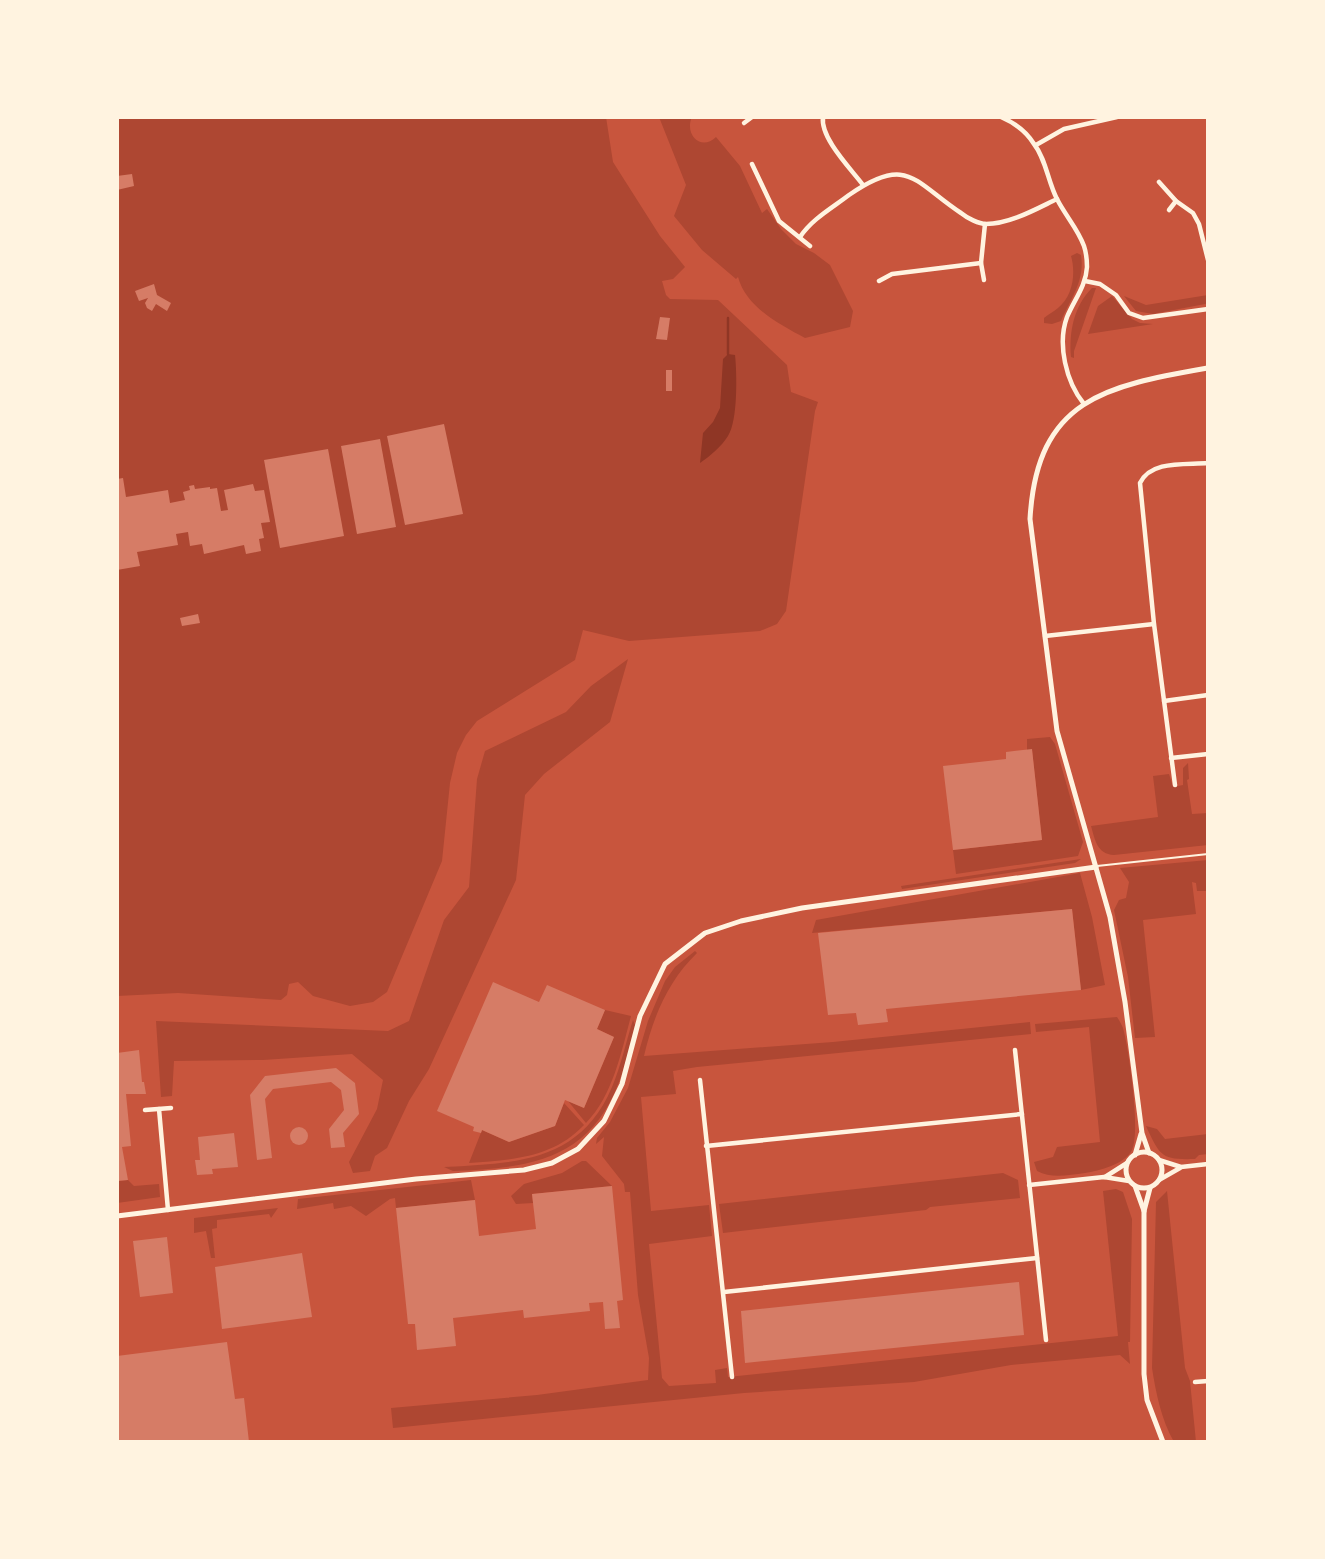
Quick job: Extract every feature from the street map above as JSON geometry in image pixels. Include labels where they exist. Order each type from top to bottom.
[{"type":"street","points":[[744,123],[752,117]]},
{"type":"street","points":[[823,117],[822,123],[829,140],[863,186]]},
{"type":"street","points":[[1001,117],[1021,128],[1036,145],[1057,199],[1085,247],[1085,281],[1062,334],[1070,376],[1076,394],[1084,404]]},
{"type":"street","points":[[1036,145],[1064,129],[1086,122],[1109,121],[1117,117]]},
{"type":"street","points":[[751,164],[779,221],[810,246]]},
{"type":"street","points":[[800,237],[812,222],[863,186],[885,176],[910,176],[965,216],[985,224],[1014,219],[1057,199]]},
{"type":"street","points":[[1159,182],[1175,201],[1193,213],[1199,224],[1208,260]]},
{"type":"street","points":[[1169,210],[1175,201]]},
{"type":"street","points":[[984,280],[981,263],[985,224]]},
{"type":"street","points":[[879,281],[892,274],[981,263]]},
{"type":"street","points":[[1085,281],[1100,284],[1116,295],[1129,313],[1143,318],[1208,309]]},
{"type":"street","points":[[1208,368],[1141,380],[1110,389],[1084,404],[1066,419],[1049,441],[1037,467],[1030,519],[1057,731],[1110,917],[1125,1002],[1142,1133],[1149,1153],[1159,1160],[1181,1167],[1208,1164]]},
{"type":"street","points":[[1175,785],[1154,624],[1140,483],[1144,475],[1155,467],[1208,463]]},
{"type":"street","points":[[1045,636],[1154,624]]},
{"type":"street","points":[[1164,701],[1208,695]]},
{"type":"street","points":[[1171,758],[1208,754]]},
{"type":"street","points":[[117,1216],[405,1180],[524,1170],[552,1163],[578,1149],[604,1121],[622,1084],[640,1016],[665,964],[705,933],[741,920],[802,908],[1096,867]]},
{"type":"street","points":[[1015,1050],[1046,1340]]},
{"type":"street","points":[[700,1080],[732,1377]]},
{"type":"street","points":[[145,1110],[171,1108]]},
{"type":"street","points":[[159,1109],[169,1209]]},
{"type":"street","points":[[706,1146],[1022,1114]]},
{"type":"street","points":[[1104,1177],[1135,1155],[1142,1133]]},
{"type":"street","points":[[1135,1155],[1149,1153]]},
{"type":"street","points":[[1159,1160],[1162,1172],[1159,1180]]},
{"type":"street","points":[[1127,1163],[1126,1175],[1135,1186],[1144,1211]]},
{"type":"street","points":[[1163,1442],[1147,1400],[1144,1374],[1144,1211],[1150,1188],[1181,1167]]},
{"type":"street","points":[[1029,1185],[1104,1177],[1129,1181]]},
{"type":"street","points":[[1135,1186],[1150,1188]]},
{"type":"street","points":[[724,1292],[1037,1258]]},
{"type":"street","points":[[1195,1382],[1208,1381]]},
{"type":"lane","points":[[1096,867],[1208,854]]},
{"type":"shaded area","points":[[117,117],[606,117],[613,162],[660,236],[685,267],[673,279],[662,281],[666,295],[670,299],[718,300],[787,365],[791,392],[818,402],[786,611],[777,624],[760,631],[629,641],[583,630],[575,660],[477,721],[457,753],[450,783],[442,861],[387,992],[373,1002],[350,1006],[313,996],[298,982],[289,984],[287,995],[281,1000],[178,993],[117,996]]},
{"type":"shaded area","points":[[659,117],[692,117],[690,129],[695,139],[705,143],[716,137],[740,166],[762,213],[767,209],[796,244],[830,265],[853,311],[850,327],[805,338],[756,306],[742,288],[738,277],[736,279],[702,250],[674,216],[686,185]]},
{"type":"shaded area","points":[[1077,253],[1081,255],[1082,264],[1073,297],[1061,321],[1044,323],[1044,318],[1063,303],[1070,291],[1073,277],[1071,256]]},
{"type":"shaded area","points":[[1092,288],[1096,288],[1074,358],[1071,357],[1071,347],[1074,320],[1081,303]]},
{"type":"shaded area","points":[[1208,295],[1208,303],[1153,314],[1136,311],[1124,296],[1146,305]]},
{"type":"shaded area","points":[[1112,296],[1132,319],[1153,324],[1088,334],[1098,306]]},
{"type":"shaded area","points":[[728,354],[735,355],[734,420],[722,444],[700,463],[703,433],[720,408],[723,359]]},
{"type":"shaded area","points":[[628,659],[610,722],[544,774],[525,795],[516,880],[429,1069],[409,1101],[387,1148],[375,1156],[370,1171],[353,1173],[349,1162],[377,1109],[383,1080],[352,1054],[263,1060],[174,1061],[172,1096],[161,1097],[156,1021],[388,1031],[409,1021],[444,920],[469,887],[477,779],[485,751],[566,712],[591,686]]},
{"type":"shaded area","points":[[1050,737],[1055,744],[1083,842],[1078,856],[956,874],[953,850],[1042,840],[1032,750],[1027,750],[1027,739]]},
{"type":"shaded area","points":[[1188,763],[1187,780],[1192,814],[1208,813],[1208,845],[1114,855],[1100,849],[1091,826],[1158,817],[1153,776],[1169,774],[1173,787],[1183,785],[1183,768]]},
{"type":"shaded area","points":[[1081,859],[1075,863],[902,889],[901,886]]},
{"type":"shaded area","points":[[1208,860],[1208,891],[1197,891],[1196,883],[1192,882],[1196,914],[1143,920],[1155,1037],[1135,1038],[1128,977],[1114,910],[1119,900],[1126,898],[1129,882],[1120,868]]},
{"type":"shaded area","points":[[1080,873],[1092,917],[1105,985],[1081,990],[1072,909],[812,933],[816,920]]},
{"type":"shaded area","points":[[695,951],[697,953],[678,975],[663,1000],[644,1056],[833,1042],[1030,1022],[1031,1034],[697,1067],[673,1071],[676,1094],[641,1097],[651,1211],[709,1205],[712,1236],[649,1244],[662,1378],[669,1386],[716,1383],[715,1370],[727,1368],[728,1377],[1118,1336],[1103,1191],[1116,1189],[1123,1192],[1132,1219],[1128,1342],[1130,1364],[1120,1355],[1011,1365],[914,1382],[744,1393],[393,1428],[391,1408],[537,1395],[648,1380],[649,1358],[638,1295],[630,1192],[625,1192],[624,1184],[602,1156],[604,1137],[596,1144],[597,1138],[610,1122],[628,1088],[648,1021],[665,981],[675,967]]},
{"type":"shaded area","points":[[605,1010],[631,1016],[609,1087],[586,1123],[568,1101],[584,1108],[614,1037],[597,1029]]},
{"type":"shaded area","points":[[1117,1017],[1124,1030],[1129,1056],[1135,1127],[1132,1150],[1118,1163],[1091,1172],[1054,1176],[1037,1171],[1034,1162],[1053,1157],[1057,1147],[1100,1142],[1089,1027],[1036,1032],[1035,1024]]},
{"type":"shaded area","points":[[633,1020],[635,1025],[619,1082],[606,1108],[591,1129],[573,1144],[553,1155],[506,1167],[453,1171],[444,1167],[496,1164],[543,1154],[564,1145],[582,1131],[599,1112],[612,1087]]},
{"type":"shaded area","points":[[564,1103],[584,1125],[572,1136],[545,1151],[531,1155],[469,1163],[482,1130],[509,1142],[555,1126]]},
{"type":"shaded area","points":[[1146,1126],[1157,1129],[1165,1139],[1208,1134],[1208,1154],[1199,1155],[1195,1159],[1168,1157],[1159,1150]]},
{"type":"shaded area","points":[[586,1161],[612,1186],[532,1194],[533,1203],[516,1204],[511,1196],[524,1184],[562,1173]]},
{"type":"shaded area","points":[[1003,1173],[1018,1180],[1020,1198],[723,1233],[719,1204]]},
{"type":"shaded area","points":[[128,1180],[134,1186],[159,1184],[160,1197],[117,1203],[117,1181]]},
{"type":"shaded area","points":[[471,1180],[475,1200],[396,1208],[395,1198],[366,1216],[351,1206],[334,1209],[333,1203],[297,1209],[298,1199]]},
{"type":"shaded area","points":[[1167,1191],[1185,1368],[1190,1381],[1196,1442],[1174,1442],[1162,1415],[1152,1368],[1156,1202]]},
{"type":"shaded area","points":[[278,1208],[271,1218],[269,1214],[217,1220],[217,1228],[212,1229],[215,1258],[211,1258],[206,1231],[194,1233],[194,1218]]},
{"type":"building","points":[[132,174],[134,186],[117,190],[117,176]]},
{"type":"building","points":[[154,284],[157,295],[171,303],[167,311],[156,304],[152,311],[147,308],[145,303],[148,298],[139,301],[135,291]]},
{"type":"building","points":[[660,317],[670,318],[667,340],[656,339]]},
{"type":"building","points":[[666,370],[672,370],[672,391],[666,391]]},
{"type":"building","points":[[444,424],[463,514],[405,525],[387,436]]},
{"type":"building","points":[[380,439],[396,527],[357,534],[341,446]]},
{"type":"building","points":[[328,449],[344,536],[280,548],[264,460]]},
{"type":"building","points":[[123,478],[126,497],[168,490],[170,503],[185,500],[183,492],[190,490],[189,486],[194,485],[195,489],[217,488],[221,511],[228,510],[224,490],[253,484],[255,491],[264,490],[270,522],[261,523],[264,538],[259,539],[261,551],[246,554],[244,545],[204,554],[202,544],[190,546],[188,532],[176,534],[178,545],[137,552],[140,566],[117,570],[117,479]]},
{"type":"building","points":[[198,614],[200,623],[182,626],[180,618]]},
{"type":"building","points":[[1032,749],[1042,840],[953,850],[943,766],[1006,759],[1006,752]]},
{"type":"building","points":[[1072,909],[1081,990],[886,1009],[888,1022],[858,1025],[856,1013],[828,1015],[818,933]]},
{"type":"building","points":[[493,982],[539,1002],[547,985],[605,1010],[597,1029],[614,1037],[584,1108],[565,1100],[555,1126],[509,1142],[482,1130],[481,1133],[473,1131],[474,1127],[437,1111]]},
{"type":"building","points":[[139,1050],[146,1094],[126,1094],[131,1146],[122,1147],[128,1180],[117,1181],[117,1053]]},
{"type":"building","points":[[336,1068],[355,1083],[359,1114],[343,1133],[345,1147],[331,1148],[329,1129],[344,1110],[341,1090],[331,1082],[273,1089],[265,1099],[272,1158],[257,1160],[250,1095],[265,1076]]},
{"type":"building","points":[[299,1127],[305,1130],[308,1136],[305,1142],[299,1145],[293,1142],[290,1136],[293,1130]]},
{"type":"building","points":[[234,1133],[238,1167],[212,1169],[213,1174],[197,1175],[195,1160],[200,1160],[198,1137]]},
{"type":"building","points":[[612,1186],[623,1300],[617,1301],[620,1328],[605,1329],[603,1302],[589,1303],[590,1311],[524,1318],[523,1310],[453,1318],[456,1346],[417,1350],[415,1324],[408,1324],[396,1208],[475,1200],[479,1236],[536,1229],[532,1194]]},
{"type":"building","points":[[167,1237],[173,1293],[140,1297],[133,1241]]},
{"type":"building","points":[[302,1253],[312,1317],[222,1329],[215,1267]]},
{"type":"building","points":[[1019,1282],[1024,1335],[745,1363],[741,1311]]},
{"type":"building","points":[[227,1342],[235,1399],[244,1398],[249,1442],[117,1442],[117,1356]]},
{"type":"waterway","points":[[728,318],[728,354]]}]
